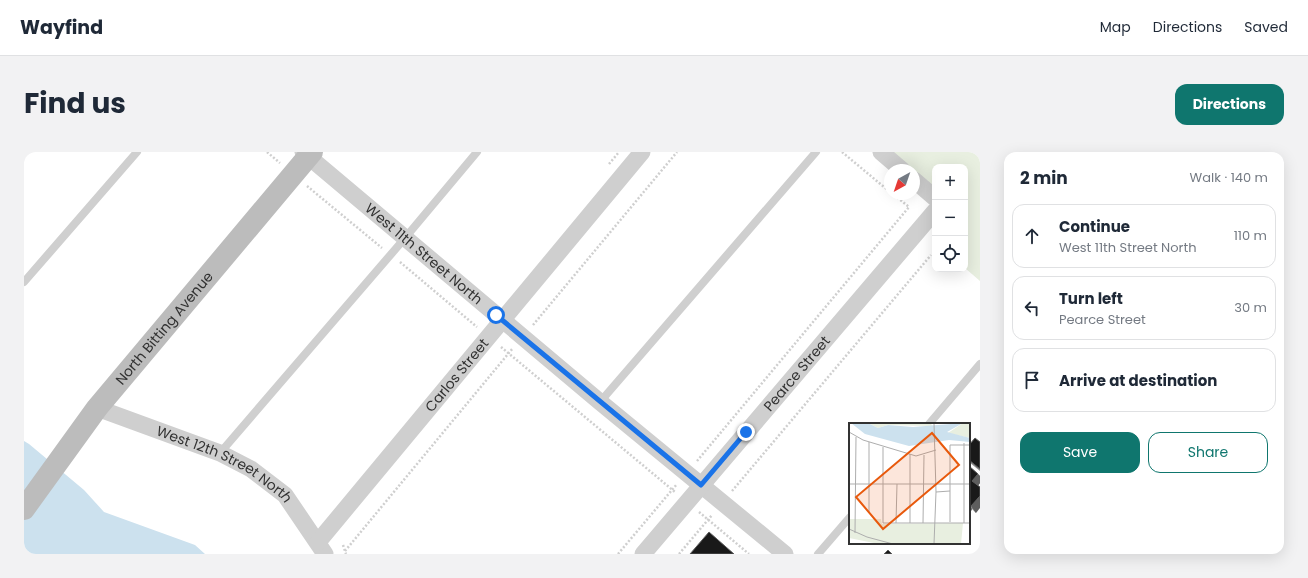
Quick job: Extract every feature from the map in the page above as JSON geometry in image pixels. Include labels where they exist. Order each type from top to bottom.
[{"type":"street","name":"Carlos Street","points":[[322,548],[489,336],[642,152]]},
{"type":"street","points":[[880,152],[895,164]]},
{"type":"street","name":"North Bitting Avenue","points":[[24,509],[97,408],[293,174],[308,153]]},
{"type":"street","name":"West 11th Street North","points":[[308,153],[502,320],[785,554]]},
{"type":"street","points":[[920,185],[932,195]]},
{"type":"street","name":"Pearce Street","points":[[643,554],[932,215]]},
{"type":"street","name":"West 12th Street North","points":[[97,408],[220,453],[250,469],[285,495],[322,548]]},
{"type":"lane","points":[[24,282],[137,152]]},
{"type":"lane","points":[[220,453],[391,255],[476,152]]},
{"type":"lane","points":[[600,402],[816,152]]},
{"type":"lane","points":[[930,423],[980,364]]},
{"type":"lane","points":[[818,554],[849,518]]},
{"type":"path","points":[[267,152],[749,554]]},
{"type":"path","points":[[345,552],[677,152]]},
{"type":"path","points":[[842,152],[884,187]]},
{"type":"path","points":[[618,554],[909,208],[899,200]]},
{"type":"path","points":[[679,554],[931,255]]},
{"type":"path","points":[[343,545],[345,552]]},
{"type":"green space","points":[[885,152],[980,152],[980,281],[968,271],[968,164],[932,164],[932,191],[920,181],[920,164],[900,164]]},
{"type":"water","points":[[24,441],[84,490],[104,512],[195,545],[205,554],[24,554]]},
{"type":"building","points":[[975,438],[980,442],[980,469],[970,461],[970,444]]},
{"type":"building","points":[[970,467],[978,474],[972,481],[980,487],[980,496],[971,506]]},
{"type":"building","points":[[709,532],[734,554],[690,554]]},
{"type":"building","points":[[888,550],[892,554],[884,554]]},
{"type":"route","points":[[496,315],[701,485],[746,432]]}]
